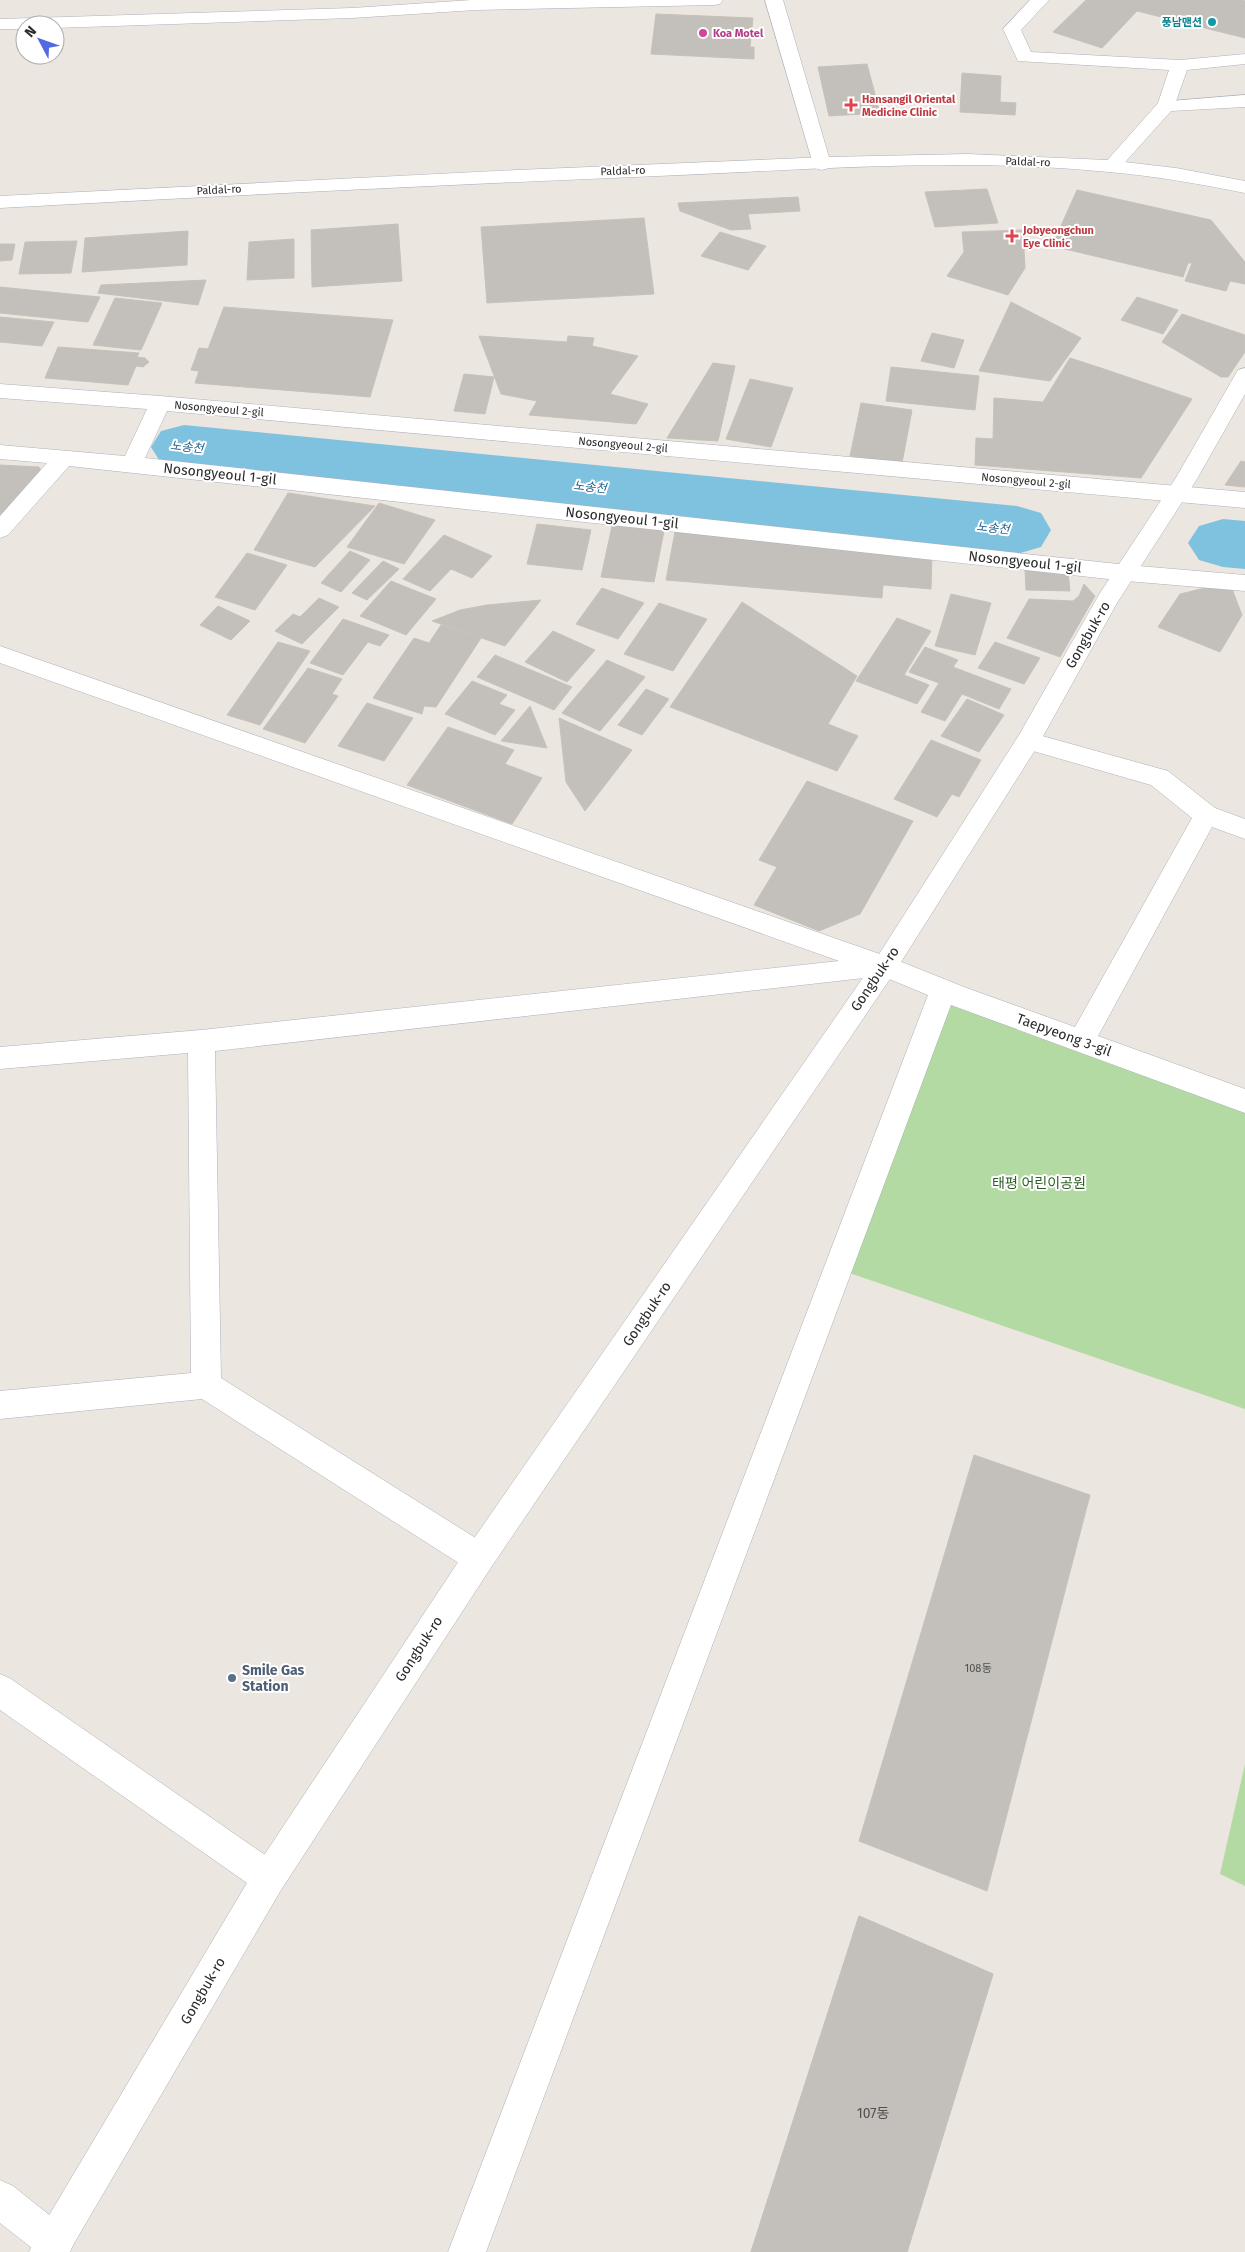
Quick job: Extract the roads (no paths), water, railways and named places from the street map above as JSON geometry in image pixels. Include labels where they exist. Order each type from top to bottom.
[{"type":"street","points":[[0,24],[352,12],[476,5],[714,0]]},
{"type":"street","points":[[774,0],[822,164]]},
{"type":"street","points":[[1040,0],[1012,29],[1024,57],[1180,65],[1245,59]]},
{"type":"street","points":[[1112,165],[1166,106],[1180,65]]},
{"type":"street","points":[[1166,106],[1245,101]]},
{"type":"street","name":"Paldal-ro","points":[[0,202],[341,183],[954,158],[1112,165],[1245,187]]},
{"type":"street","points":[[1224,183],[1245,181]]},
{"type":"street","name":"Gongbuk-ro","points":[[52,2247],[269,1878],[479,1558],[885,966],[1028,740],[1108,599],[1127,573],[1176,494],[1245,375]]},
{"type":"street","name":"Nosongyeoul 2-gil","points":[[0,391],[1245,500]]},
{"type":"street","points":[[132,464],[160,404]]},
{"type":"street","name":"Nosongyeoul 1-gil","points":[[0,452],[132,464],[1127,573],[1245,583]]},
{"type":"street","points":[[0,530],[63,459]]},
{"type":"street","name":"Taepyeong 3-gil","points":[[0,654],[885,966],[944,991],[1245,1101]]},
{"type":"street","points":[[1028,740],[1159,778],[1206,815],[1245,829]]},
{"type":"street","points":[[1081,1041],[1206,815]]},
{"type":"street","points":[[0,1058],[201,1041],[885,966]]},
{"type":"street","points":[[467,2252],[944,991]]},
{"type":"street","points":[[201,1041],[206,1385]]},
{"type":"street","points":[[0,1405],[206,1385],[479,1558]]},
{"type":"street","points":[[0,1690],[269,1878]]},
{"type":"street","points":[[0,2199],[52,2247]]},
{"type":"waterway","name":"노송천","points":[[163,444],[184,447]]},
{"type":"waterway","name":"노송천","points":[[184,447],[1017,530]]},
{"type":"waterway","name":"노송천","points":[[1223,543],[1245,545]]},
{"type":"place","name":"풍남맨션","points":[[1212,22]]},
{"type":"place","name":"Koa Motel","points":[[703,33]]},
{"type":"place","name":"Hansangil Oriental Medicine Clinic","points":[[851,105]]},
{"type":"place","name":"Jobyeongchun Eye Clinic","points":[[1012,236]]},
{"type":"place","name":"Smile Gas Station","points":[[232,1678]]},
{"type":"park label","name":"태평 어린이공원","points":[[1039,1183]]}]
